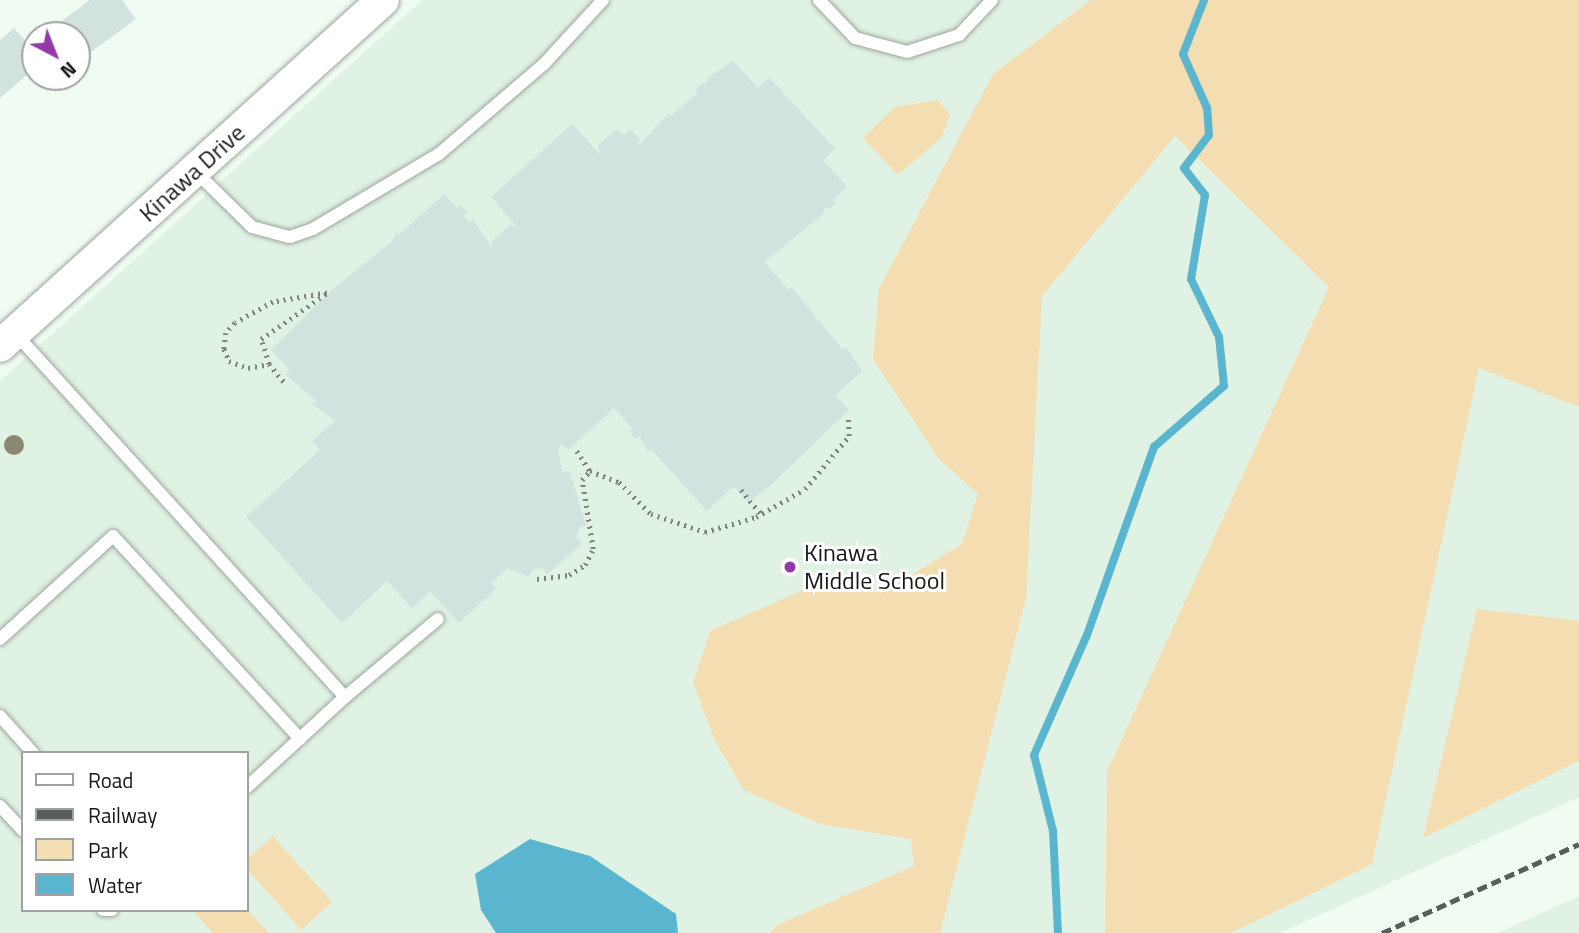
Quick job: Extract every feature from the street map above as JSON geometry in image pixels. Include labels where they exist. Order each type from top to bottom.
[{"type":"street","name":"Kinawa Drive","points":[[7,339],[383,0]]},
{"type":"lane","points":[[194,170],[251,227],[290,237],[313,229],[439,154],[544,64],[603,0]]},
{"type":"lane","points":[[819,0],[855,37],[907,51],[959,35],[992,0]]},
{"type":"lane","points":[[7,339],[345,697]]},
{"type":"lane","points":[[0,639],[113,536],[300,739]]},
{"type":"lane","points":[[248,786],[345,697],[438,619]]},
{"type":"lane","points":[[0,716],[31,751]]},
{"type":"lane","points":[[0,806],[21,829]]},
{"type":"path","points":[[270,364],[248,368],[229,361],[224,349],[226,333],[235,323],[273,302],[327,293],[261,339],[270,364],[285,383]]},
{"type":"path","points":[[576,451],[590,471],[619,482],[651,514],[673,525],[705,532],[792,499],[822,472],[849,436],[848,419]]},
{"type":"path","points":[[537,579],[569,575],[585,565],[593,549],[582,480],[590,471]]},
{"type":"path","points":[[741,490],[760,513]]},
{"type":"shaded area","name":"Kinawa Middle School","points":[[422,0],[1579,0],[1579,797],[1280,933],[0,933],[0,381]]},
{"type":"shaded area","points":[[1579,896],[1579,933],[1498,933]]},
{"type":"green space","points":[[1091,0],[1579,0],[1579,407],[1479,368],[1372,864],[1231,933],[1105,933],[1107,772],[1329,287],[1175,136],[1042,296],[1026,598],[940,933],[771,933],[775,926],[914,866],[911,839],[820,824],[744,790],[715,741],[693,682],[710,631],[817,584],[882,593],[962,544],[978,494],[938,458],[873,359],[879,289],[993,74]]},
{"type":"green space","points":[[937,100],[950,114],[942,137],[898,175],[863,138],[895,107]]},
{"type":"green space","points":[[1477,609],[1579,621],[1579,761],[1423,838]]},
{"type":"green space","points":[[273,836],[332,902],[301,930],[248,870],[248,858]]},
{"type":"green space","points":[[248,910],[269,933],[213,933],[194,912]]},
{"type":"water","points":[[530,839],[590,856],[676,914],[678,933],[496,933],[481,910],[475,874]]},
{"type":"building","points":[[90,0],[122,0],[136,19],[91,52],[91,21],[62,21]]},
{"type":"building","points":[[14,28],[21,36],[21,80],[0,98],[0,40]]},
{"type":"building","name":"Kinawa Middle School","points":[[733,61],[758,88],[769,77],[835,149],[823,160],[847,187],[833,200],[836,203],[829,209],[826,206],[822,215],[764,262],[789,290],[792,288],[843,350],[846,347],[862,371],[835,395],[849,410],[770,486],[748,502],[734,486],[707,511],[651,449],[648,452],[639,436],[636,439],[630,432],[633,429],[614,408],[568,450],[562,444],[558,448],[562,473],[569,470],[586,525],[579,528],[576,537],[582,544],[547,574],[542,568],[532,570],[529,577],[508,568],[491,583],[496,589],[459,623],[430,591],[412,608],[387,581],[342,623],[246,517],[320,450],[312,441],[335,421],[312,404],[317,401],[285,374],[290,370],[271,350],[332,290],[444,194],[457,208],[460,205],[467,212],[463,215],[470,222],[472,219],[493,249],[491,242],[510,225],[519,229],[491,197],[572,124],[600,154],[598,145],[617,129],[623,135],[630,129],[640,140],[638,146],[669,113],[671,116],[698,92],[696,89],[702,83],[705,85],[709,77]]},
{"type":"waterway","points":[[1058,933],[1053,831],[1034,755],[1087,635],[1154,447],[1224,386],[1219,337],[1191,279],[1205,195],[1184,168],[1209,135],[1207,108],[1183,54],[1204,0]]},
{"type":"railway","points":[[1382,933],[1579,844]]},
{"type":"place","name":"Kinawa Middle School","points":[[790,567]]}]
